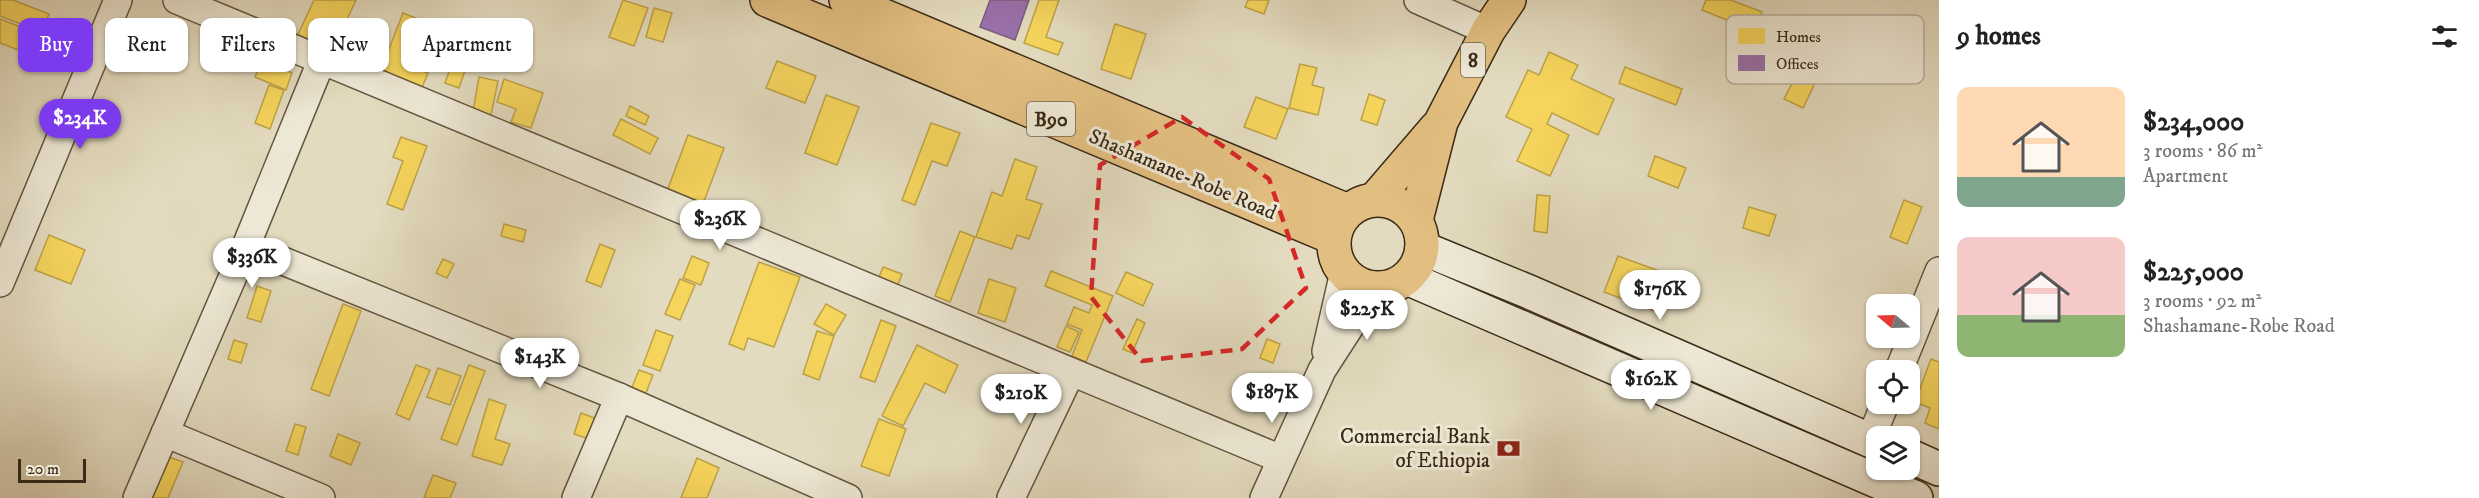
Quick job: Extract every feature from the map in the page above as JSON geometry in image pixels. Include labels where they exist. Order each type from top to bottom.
[{"type":"main road","name":"Shashamane-Robe Road","points":[[767,0],[1352,216],[1384,199],[1402,206],[1419,234]]},
{"type":"main road","name":"Shashamane-Robe Road","points":[[846,0],[1352,216]]},
{"type":"main road","name":"8","points":[[1352,216],[1441,122],[1488,31],[1509,0]]},
{"type":"main road","name":"8","points":[[1419,234],[1441,122]]},
{"type":"main road","points":[[1352,216],[1338,262],[1353,280],[1375,288],[1392,286],[1407,278],[1420,259],[1419,234]]},
{"type":"main road","points":[[1419,234],[1527,291],[1866,438]]},
{"type":"main road","points":[[1407,278],[1916,498]]},
{"type":"main road","points":[[1920,460],[1939,469]]},
{"type":"street","points":[[0,283],[118,0]]},
{"type":"street","points":[[177,0],[308,56]]},
{"type":"street","points":[[1418,0],[1488,31]]},
{"type":"street","points":[[137,498],[246,246],[317,72]]},
{"type":"street","points":[[345,72],[1281,459]]},
{"type":"street","points":[[246,246],[619,397],[848,498]]},
{"type":"street","points":[[1903,360],[1939,271]]},
{"type":"street","points":[[1322,370],[1344,272]]},
{"type":"street","points":[[1264,498],[1322,370],[1375,288]]},
{"type":"street","points":[[1011,498],[1071,372]]},
{"type":"street","points":[[576,498],[619,397]]},
{"type":"street","points":[[165,433],[321,498]]},
{"type":"highlighted area","points":[[1182,117],[1269,179],[1306,288],[1242,349],[1142,361],[1091,297],[1100,165]]},
{"type":"building: Homes","points":[[0,0],[13,0],[49,14],[47,18],[18,18],[18,23],[0,16]]},
{"type":"building: Homes","points":[[314,0],[356,0],[348,18],[308,18],[308,45],[296,39]]},
{"type":"building: Homes","points":[[623,0],[648,8],[634,46],[609,37]]},
{"type":"building: Homes","points":[[1039,0],[1059,0],[1046,37],[1063,43],[1058,55],[1024,43]]},
{"type":"building: Homes","points":[[1248,0],[1269,0],[1264,14],[1245,7]]},
{"type":"building: Homes","points":[[1706,0],[1731,0],[1762,12],[1761,15],[1726,15],[1726,20],[1702,10]]},
{"type":"building: Homes","points":[[654,8],[672,13],[663,42],[646,37]]},
{"type":"building: Homes","points":[[403,13],[416,18],[401,18]]},
{"type":"building: Homes","points":[[401,18],[401,72],[428,73],[421,90],[374,72],[389,72],[389,49]]},
{"type":"building: Homes","points":[[0,19],[18,26],[18,50],[0,43]]},
{"type":"building: Homes","points":[[1115,24],[1146,34],[1131,79],[1101,69]]},
{"type":"building: Homes","points":[[1549,52],[1578,65],[1571,79],[1614,99],[1598,135],[1552,113],[1547,124],[1569,135],[1550,176],[1517,161],[1532,129],[1506,117],[1528,70],[1539,75]]},
{"type":"building: Homes","points":[[777,61],[816,76],[805,103],[766,88]]},
{"type":"building: Homes","points":[[1300,64],[1317,68],[1312,85],[1324,88],[1318,115],[1289,108]]},
{"type":"building: Homes","points":[[1625,67],[1682,89],[1676,105],[1619,83]]},
{"type":"building: Homes","points":[[257,72],[292,73],[286,90],[255,77]]},
{"type":"building: Homes","points":[[449,72],[465,72],[459,88],[445,83]]},
{"type":"building: Homes","points":[[479,77],[498,81],[491,115],[473,111]]},
{"type":"building: Homes","points":[[504,79],[543,93],[531,128],[511,122],[516,109],[497,102]]},
{"type":"building: Homes","points":[[1792,84],[1815,84],[1803,108],[1784,99]]},
{"type":"building: Homes","points":[[269,85],[284,90],[270,129],[255,123]]},
{"type":"building: Homes","points":[[1369,94],[1385,100],[1377,125],[1361,120]]},
{"type":"building: Homes","points":[[826,95],[859,107],[837,165],[805,153]]},
{"type":"building: Homes","points":[[1256,97],[1288,109],[1276,139],[1244,127]]},
{"type":"building: Homes","points":[[630,106],[649,116],[645,125],[626,116]]},
{"type":"building: Homes","points":[[621,119],[658,138],[650,154],[613,135]]},
{"type":"building: Homes","points":[[931,123],[960,133],[947,166],[932,161],[915,205],[902,200]]},
{"type":"building: Homes","points":[[688,135],[724,148],[703,204],[667,191]]},
{"type":"building: Homes","points":[[401,137],[427,146],[403,210],[387,204],[403,161],[393,157]]},
{"type":"building: Homes","points":[[1655,156],[1686,168],[1678,188],[1648,176]]},
{"type":"building: Homes","points":[[1015,159],[1037,167],[1026,199],[1042,204],[1029,239],[1017,235],[1012,249],[976,237],[992,192],[1002,196]]},
{"type":"building: Homes","points":[[1537,195],[1550,196],[1547,233],[1534,231]]},
{"type":"building: Homes","points":[[1904,200],[1922,207],[1907,244],[1890,237]]},
{"type":"building: Homes","points":[[1749,207],[1776,215],[1769,236],[1743,228]]},
{"type":"building: Homes","points":[[504,224],[526,230],[523,242],[501,236]]},
{"type":"building: Homes","points":[[960,231],[975,237],[950,302],[935,296]]},
{"type":"building: Homes","points":[[49,235],[85,250],[71,284],[35,270]]},
{"type":"building: Homes","points":[[600,244],[615,250],[601,287],[586,281]]},
{"type":"building: Homes","points":[[692,256],[709,263],[701,285],[683,278]]},
{"type":"building: Homes","points":[[1618,256],[1673,276],[1660,313],[1604,292]]},
{"type":"building: Homes","points":[[443,259],[454,264],[447,278],[436,273]]},
{"type":"building: Homes","points":[[759,262],[800,277],[774,347],[748,338],[744,350],[729,344]]},
{"type":"building: Homes","points":[[883,267],[902,274],[897,287],[878,280]]},
{"type":"building: Homes","points":[[1051,271],[1113,296],[1086,362],[1072,356],[1082,330],[1067,324],[1074,307],[1089,313],[1092,305],[1045,286]]},
{"type":"building: Homes","points":[[1126,272],[1153,284],[1143,306],[1116,293]]},
{"type":"building: Homes","points":[[680,279],[695,285],[680,320],[665,314]]},
{"type":"building: Homes","points":[[989,279],[1016,288],[1005,322],[978,313]]},
{"type":"building: Homes","points":[[257,286],[271,291],[261,322],[247,318]]},
{"type":"building: Homes","points":[[343,304],[361,311],[329,396],[311,389]]},
{"type":"building: Homes","points":[[826,304],[846,315],[834,335],[814,324]]},
{"type":"building: Homes","points":[[1137,319],[1145,323],[1132,353],[1123,349]]},
{"type":"building: Homes","points":[[881,320],[896,326],[875,382],[860,377]]},
{"type":"building: Homes","points":[[1066,326],[1079,332],[1070,352],[1057,347]]},
{"type":"building: Homes","points":[[656,330],[673,336],[660,371],[643,365]]},
{"type":"building: Homes","points":[[817,331],[834,336],[819,380],[803,374]]},
{"type":"building: Homes","points":[[1267,339],[1280,344],[1273,363],[1260,358]]},
{"type":"building: Homes","points":[[234,340],[247,344],[241,363],[228,359]]},
{"type":"building: Homes","points":[[917,345],[958,365],[945,393],[925,383],[903,426],[882,416]]},
{"type":"building: Homes","points":[[1931,359],[1939,362],[1939,429],[1925,423],[1930,408],[1920,404],[1920,389]]},
{"type":"building: Homes","points":[[416,365],[430,370],[409,420],[396,414]]},
{"type":"building: Homes","points":[[469,365],[485,371],[457,445],[441,439]]},
{"type":"building: Homes","points":[[438,368],[461,376],[450,405],[427,397]]},
{"type":"building: Homes","points":[[639,370],[653,375],[644,398],[630,392]]},
{"type":"building: Homes","points":[[489,399],[506,405],[495,439],[510,444],[502,465],[472,456]]},
{"type":"building: Homes","points":[[581,413],[597,419],[589,439],[574,434]]},
{"type":"building: Homes","points":[[879,419],[906,429],[889,476],[861,466]]},
{"type":"building: Homes","points":[[295,424],[306,427],[298,455],[286,451]]},
{"type":"building: Homes","points":[[338,434],[360,443],[351,465],[330,456]]},
{"type":"building: Homes","points":[[163,455],[183,462],[168,498],[146,498]]},
{"type":"building: Homes","points":[[697,458],[719,468],[707,498],[681,498]]},
{"type":"building: Homes","points":[[433,475],[456,483],[450,498],[424,498]]},
{"type":"building: Offices","points":[[990,0],[1029,0],[1015,40],[980,27]]},
{"type":"place","name":"Commercial Bank of Ethiopia","points":[[1508,448]]}]
